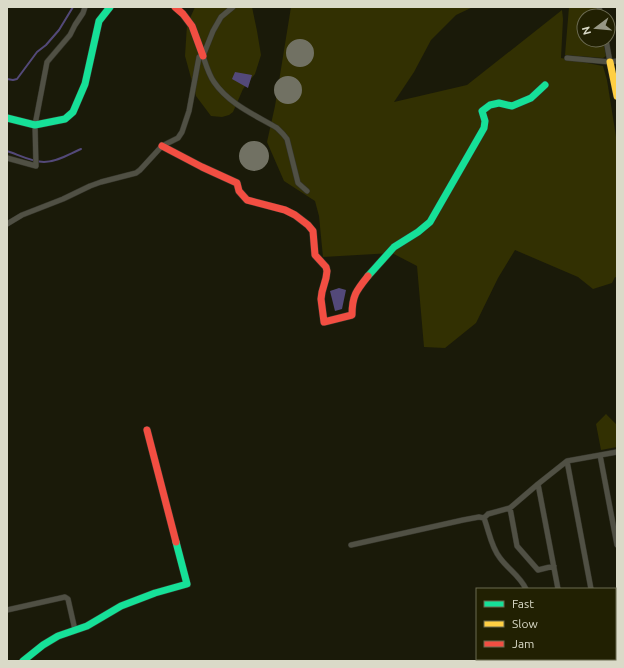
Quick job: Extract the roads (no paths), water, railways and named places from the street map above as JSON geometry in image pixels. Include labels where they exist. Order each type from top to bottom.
[{"type":"street","points":[[7,158],[36,166],[35,125],[47,62],[70,35],[85,7]]},
{"type":"street","points":[[7,118],[35,125],[64,119],[73,112],[85,84],[99,21],[110,7]]},
{"type":"street","points":[[174,7],[183,14],[192,26],[213,81],[222,92],[232,101],[277,128],[283,134],[287,140],[298,182],[307,191]]},
{"type":"street","points":[[7,224],[22,215],[63,199],[90,186],[136,173],[162,146],[178,138],[182,132],[189,111],[199,57],[203,56],[213,31],[222,17],[233,7]]},
{"type":"street","points":[[609,48],[614,61],[617,96]]},
{"type":"street","points":[[568,58],[614,61]]},
{"type":"street","points":[[162,146],[237,183],[239,191],[247,200],[285,210],[295,215],[311,228],[314,236],[315,255],[327,270],[321,296],[324,322],[352,315],[352,303],[355,293],[367,277],[394,247],[418,232],[430,222],[484,128],[485,121],[482,111],[490,105],[499,103],[512,106],[531,98],[545,85]]},
{"type":"street","points":[[23,661],[62,634],[87,626],[129,602],[155,592],[187,584],[147,430]]},
{"type":"street","points":[[484,518],[488,514],[510,508],[567,461],[617,452]]},
{"type":"street","points":[[600,455],[617,545]]},
{"type":"street","points":[[567,461],[591,588]]},
{"type":"street","points":[[538,484],[558,588]]},
{"type":"street","points":[[510,508],[517,546],[538,570],[554,566]]},
{"type":"street","points":[[351,545],[463,520],[479,517],[484,518]]},
{"type":"street","points":[[484,518],[494,549],[500,559],[522,581],[526,588]]},
{"type":"street","points":[[7,610],[65,596],[68,599],[75,630]]},
{"type":"waterway","points":[[7,79],[17,79],[37,52],[46,45],[59,30],[73,7]]},
{"type":"waterway","points":[[7,151],[30,160],[49,162],[81,149]]}]
